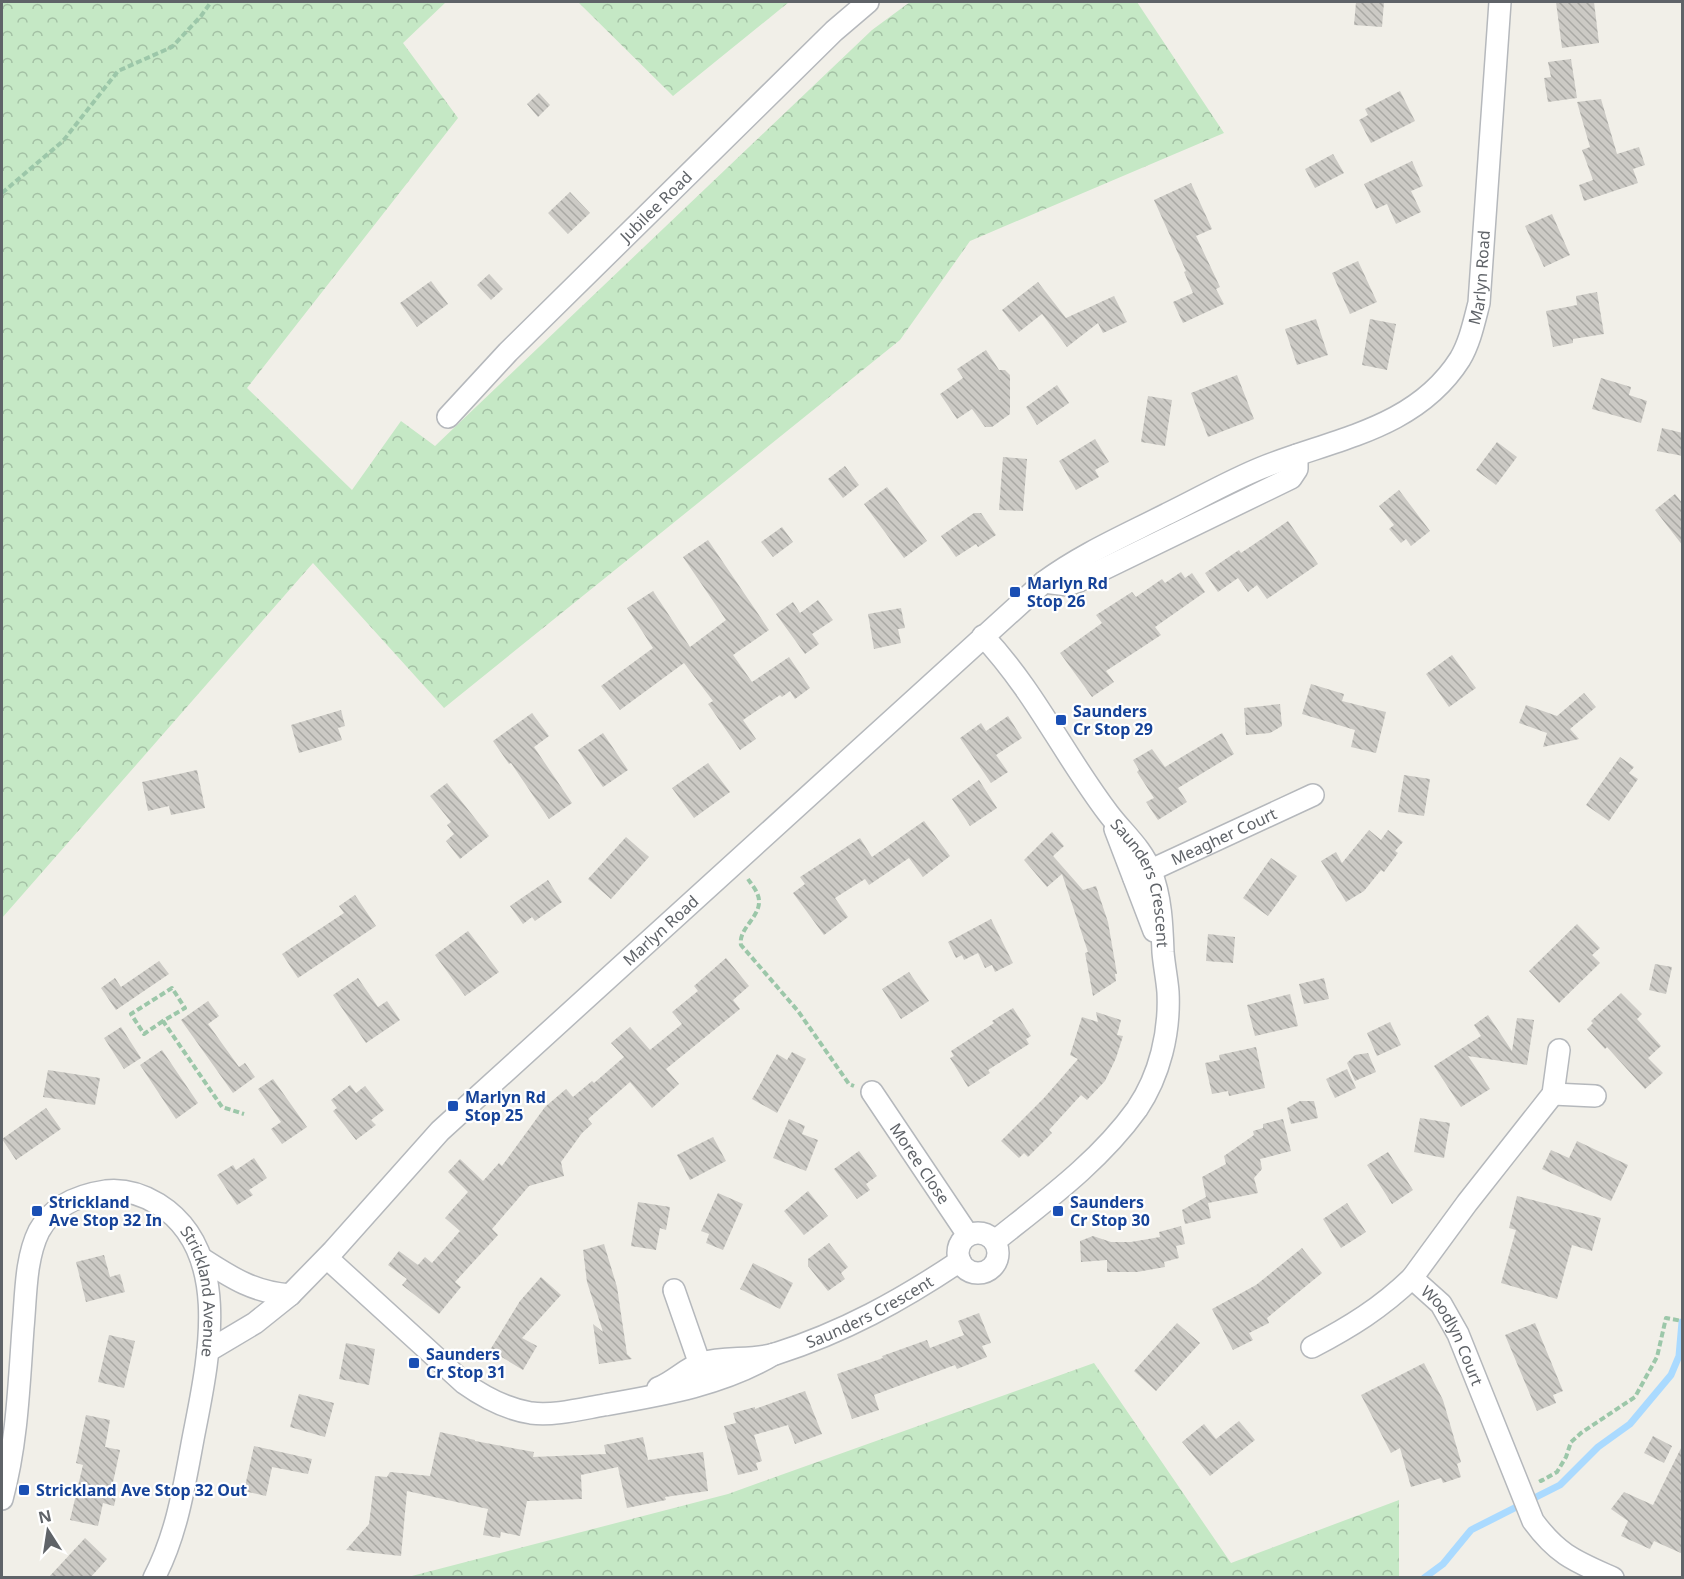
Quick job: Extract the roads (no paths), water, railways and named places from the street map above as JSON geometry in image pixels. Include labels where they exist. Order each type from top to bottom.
[{"type":"street","name":"Jubilee Road","points":[[448,417],[508,352],[834,30],[868,2]]},
{"type":"street","name":"Marlyn Road","points":[[208,1351],[255,1323],[290,1295],[327,1258],[440,1131],[1044,582],[1077,560],[1260,468],[1356,436],[1408,409],[1447,375],[1460,358],[1471,336],[1479,303],[1500,2]]},
{"type":"street","name":"Saunders Crescent","points":[[983,636],[1028,691],[1109,814],[1142,874],[1164,955],[1168,992],[1163,1049],[1153,1078],[1137,1108],[1087,1166],[995,1241]]},
{"type":"street","name":"Meagher Court","points":[[1142,874],[1313,795]]},
{"type":"street","points":[[1559,1050],[1553,1094],[1595,1096]]},
{"type":"street","name":"Moree Close","points":[[872,1092],[968,1235]]},
{"type":"street","name":"Woodlyn Court","points":[[1553,1094],[1467,1203],[1412,1278],[1441,1304],[1458,1334],[1533,1521],[1559,1552],[1613,1578]]},
{"type":"street","name":"Strickland Avenue","points":[[2,1499],[17,1408],[30,1260],[40,1230],[49,1216],[74,1198],[112,1191],[149,1198],[166,1209],[184,1226],[197,1247],[207,1281],[209,1309],[208,1351],[178,1517],[167,1550],[154,1578]]},
{"type":"street","points":[[983,1233],[995,1241],[998,1256],[990,1269],[981,1273],[970,1271],[960,1261],[958,1253],[960,1244],[968,1235],[983,1233]]},
{"type":"street","points":[[201,1258],[248,1286],[268,1293],[290,1295]]},
{"type":"street","name":"Saunders Crescent","points":[[327,1258],[465,1383],[484,1397],[510,1409],[534,1413],[564,1412],[655,1397],[703,1373],[749,1367],[774,1354],[845,1328],[884,1309],[960,1261]]},
{"type":"street","points":[[1312,1347],[1366,1317],[1412,1278]]},
{"type":"street","points":[[674,1290],[703,1373]]},
{"type":"waterway","points":[[1424,1578],[1443,1564],[1471,1530],[1560,1485],[1598,1447],[1630,1424],[1671,1375],[1679,1356],[1682,1322]]},
{"type":"place","name":"Marlyn Rd Stop 26","points":[[1015,592]]},
{"type":"place","name":"Saunders Cr Stop 29","points":[[1061,720]]},
{"type":"place","name":"Marlyn Rd Stop 25","points":[[453,1106]]},
{"type":"place","name":"Strickland Ave Stop 32 In","points":[[37,1211]]},
{"type":"place","name":"Saunders Cr Stop 30","points":[[1058,1211]]},
{"type":"place","name":"Saunders Cr Stop 31","points":[[414,1363]]},
{"type":"place","name":"Strickland Ave Stop 32 Out","points":[[24,1490]]}]
